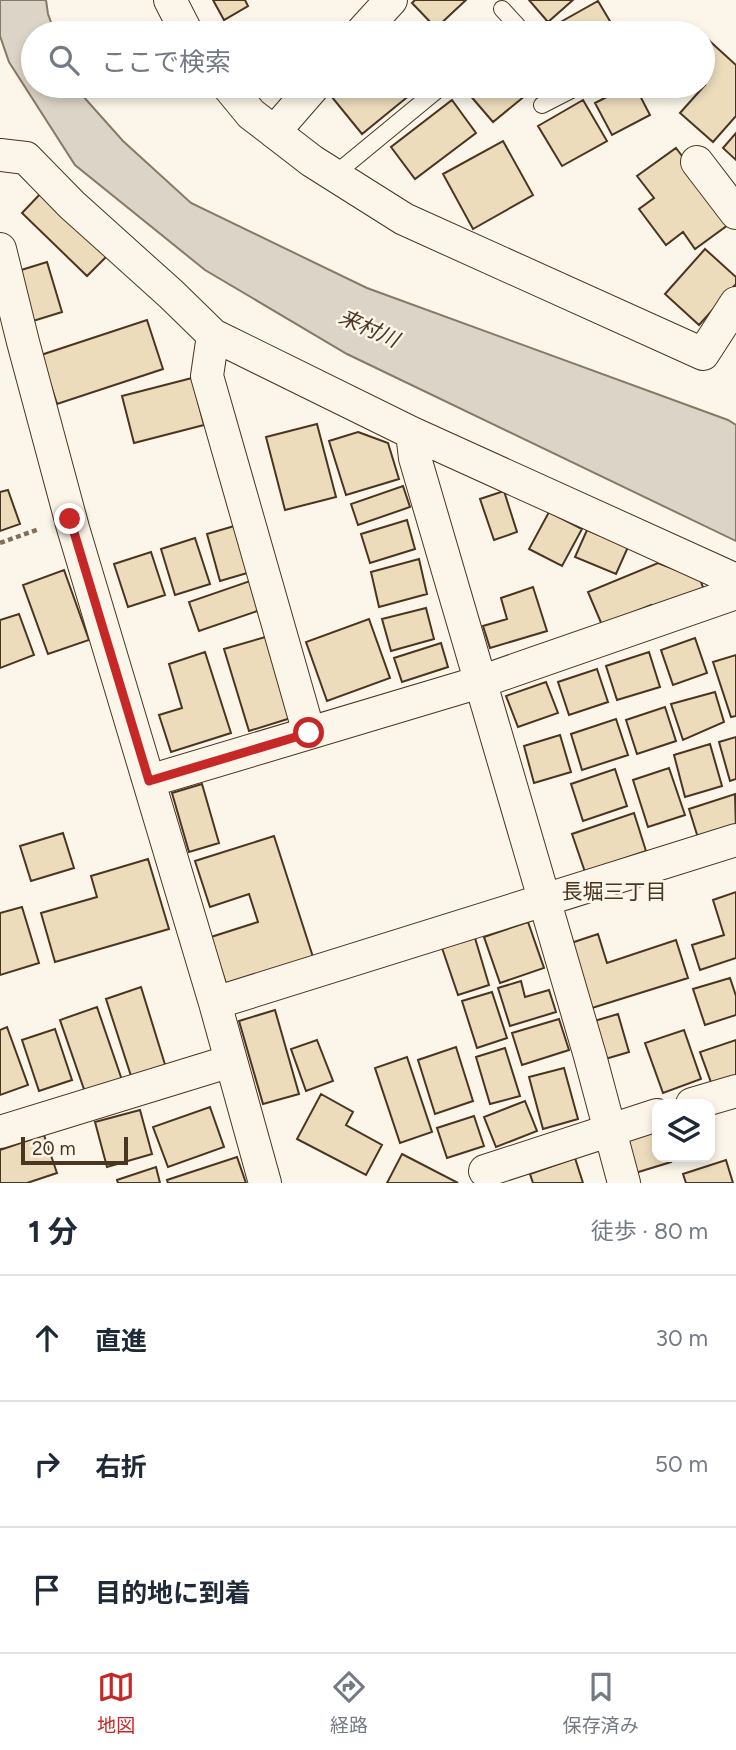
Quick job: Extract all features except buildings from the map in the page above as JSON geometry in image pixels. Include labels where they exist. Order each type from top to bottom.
[{"type":"street","points":[[170,0],[181,21]]},
{"type":"street","points":[[372,21],[391,0]]},
{"type":"street","points":[[238,98],[251,114],[312,162],[404,219],[703,354],[736,303]]},
{"type":"street","points":[[274,132],[304,98]]},
{"type":"street","points":[[0,155],[26,158],[72,205],[213,335],[412,433],[736,580]]},
{"type":"street","points":[[697,162],[736,213]]},
{"type":"street","points":[[0,249],[70,519],[215,1003],[265,1183]]},
{"type":"street","points":[[213,335],[207,376],[309,733]]},
{"type":"street","points":[[412,433],[415,458],[590,1056],[624,1183]]},
{"type":"street","points":[[149,781],[480,682],[736,593]]},
{"type":"street","points":[[215,1003],[736,840]]},
{"type":"street","points":[[0,1132],[231,1061]]},
{"type":"street","points":[[715,1101],[734,1098]]},
{"type":"street","points":[[485,1171],[652,1116]]},
{"type":"lane","points":[[502,9],[510,21]]},
{"type":"lane","points":[[334,175],[427,98]]},
{"type":"lane","points":[[542,105],[555,98]]},
{"type":"path","points":[[0,542],[70,519]]},
{"type":"water","points":[[0,0],[46,0],[51,21],[21,21],[21,81],[9,62],[0,36]]},
{"type":"water","name":"来村川","points":[[32,98],[85,98],[123,141],[191,203],[367,288],[728,420],[736,425],[736,541],[347,354],[205,270],[75,165]]},
{"type":"district","name":"長堀三丁目","points":[[614,891]]},
{"type":"route","points":[[70,519],[149,781],[309,733]]}]
